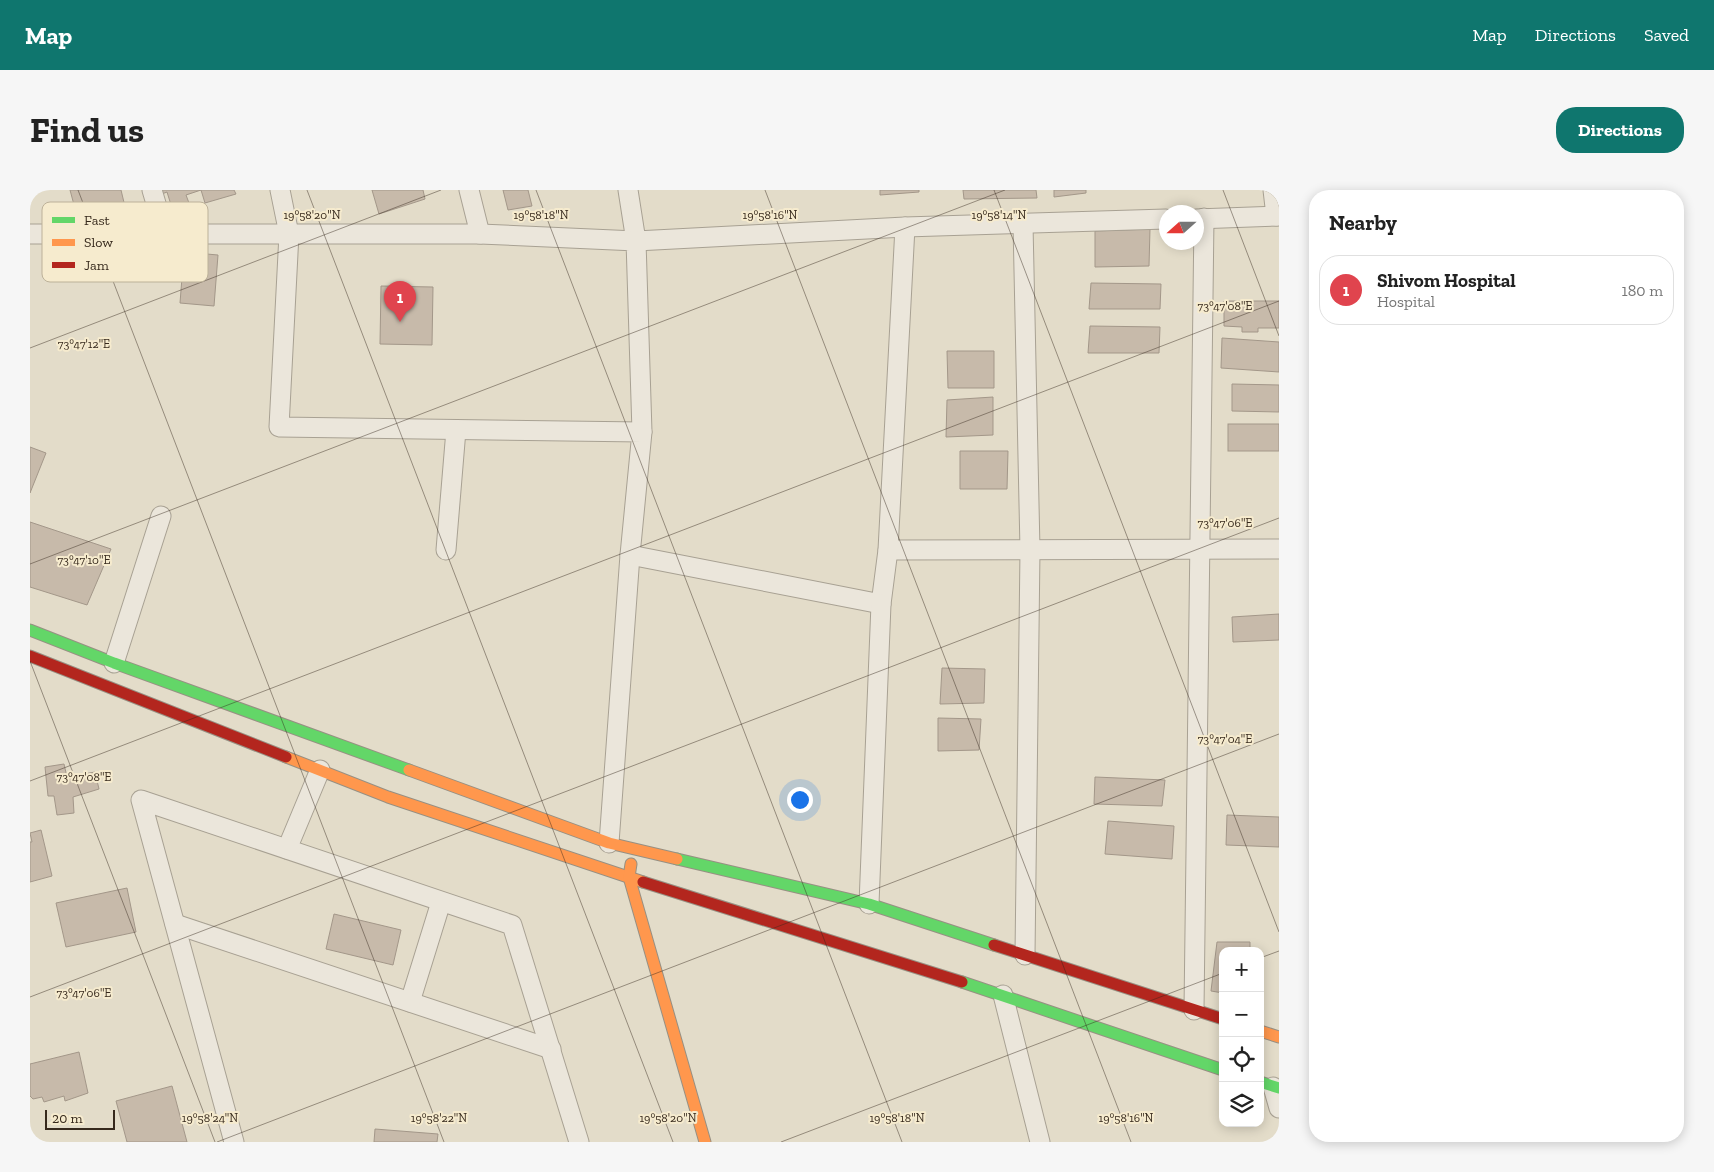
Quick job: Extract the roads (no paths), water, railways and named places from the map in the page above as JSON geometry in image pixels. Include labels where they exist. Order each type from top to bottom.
[{"type":"main road","points":[[30,630],[114,663],[609,843],[868,904],[1219,1018]]},
{"type":"main road","points":[[30,656],[388,797],[629,877],[1002,995],[1219,1069]]},
{"type":"main road","points":[[633,848],[629,877],[705,1142]]},
{"type":"main road","points":[[1264,1032],[1279,1037]]},
{"type":"street","points":[[280,190],[289,234],[279,427],[642,432]]},
{"type":"street","points":[[469,190],[480,234]]},
{"type":"street","points":[[609,843],[630,555],[642,432],[636,241],[628,190]]},
{"type":"street","points":[[1204,218],[1277,216],[1273,190]]},
{"type":"street","points":[[208,234],[480,234],[636,241],[905,227],[1159,219]]},
{"type":"street","points":[[1022,224],[1030,550],[1025,955]]},
{"type":"street","points":[[868,904],[881,604],[888,550],[905,227]]},
{"type":"street","points":[[1194,1010],[1200,550],[1200,250]]},
{"type":"street","points":[[446,550],[456,430]]},
{"type":"street","points":[[114,663],[161,516]]},
{"type":"street","points":[[888,550],[1279,549]]},
{"type":"street","points":[[630,555],[881,604]]},
{"type":"street","points":[[288,849],[320,770]]},
{"type":"street","points":[[234,1142],[141,800],[512,926],[579,1142]]},
{"type":"street","points":[[410,1002],[441,902]]},
{"type":"street","points":[[175,924],[551,1049]]},
{"type":"street","points":[[1002,995],[1040,1142]]},
{"type":"street","points":[[1271,1086],[1279,1108]]},
{"type":"place","name":"Shivom Hospital","points":[[400,322]]}]
